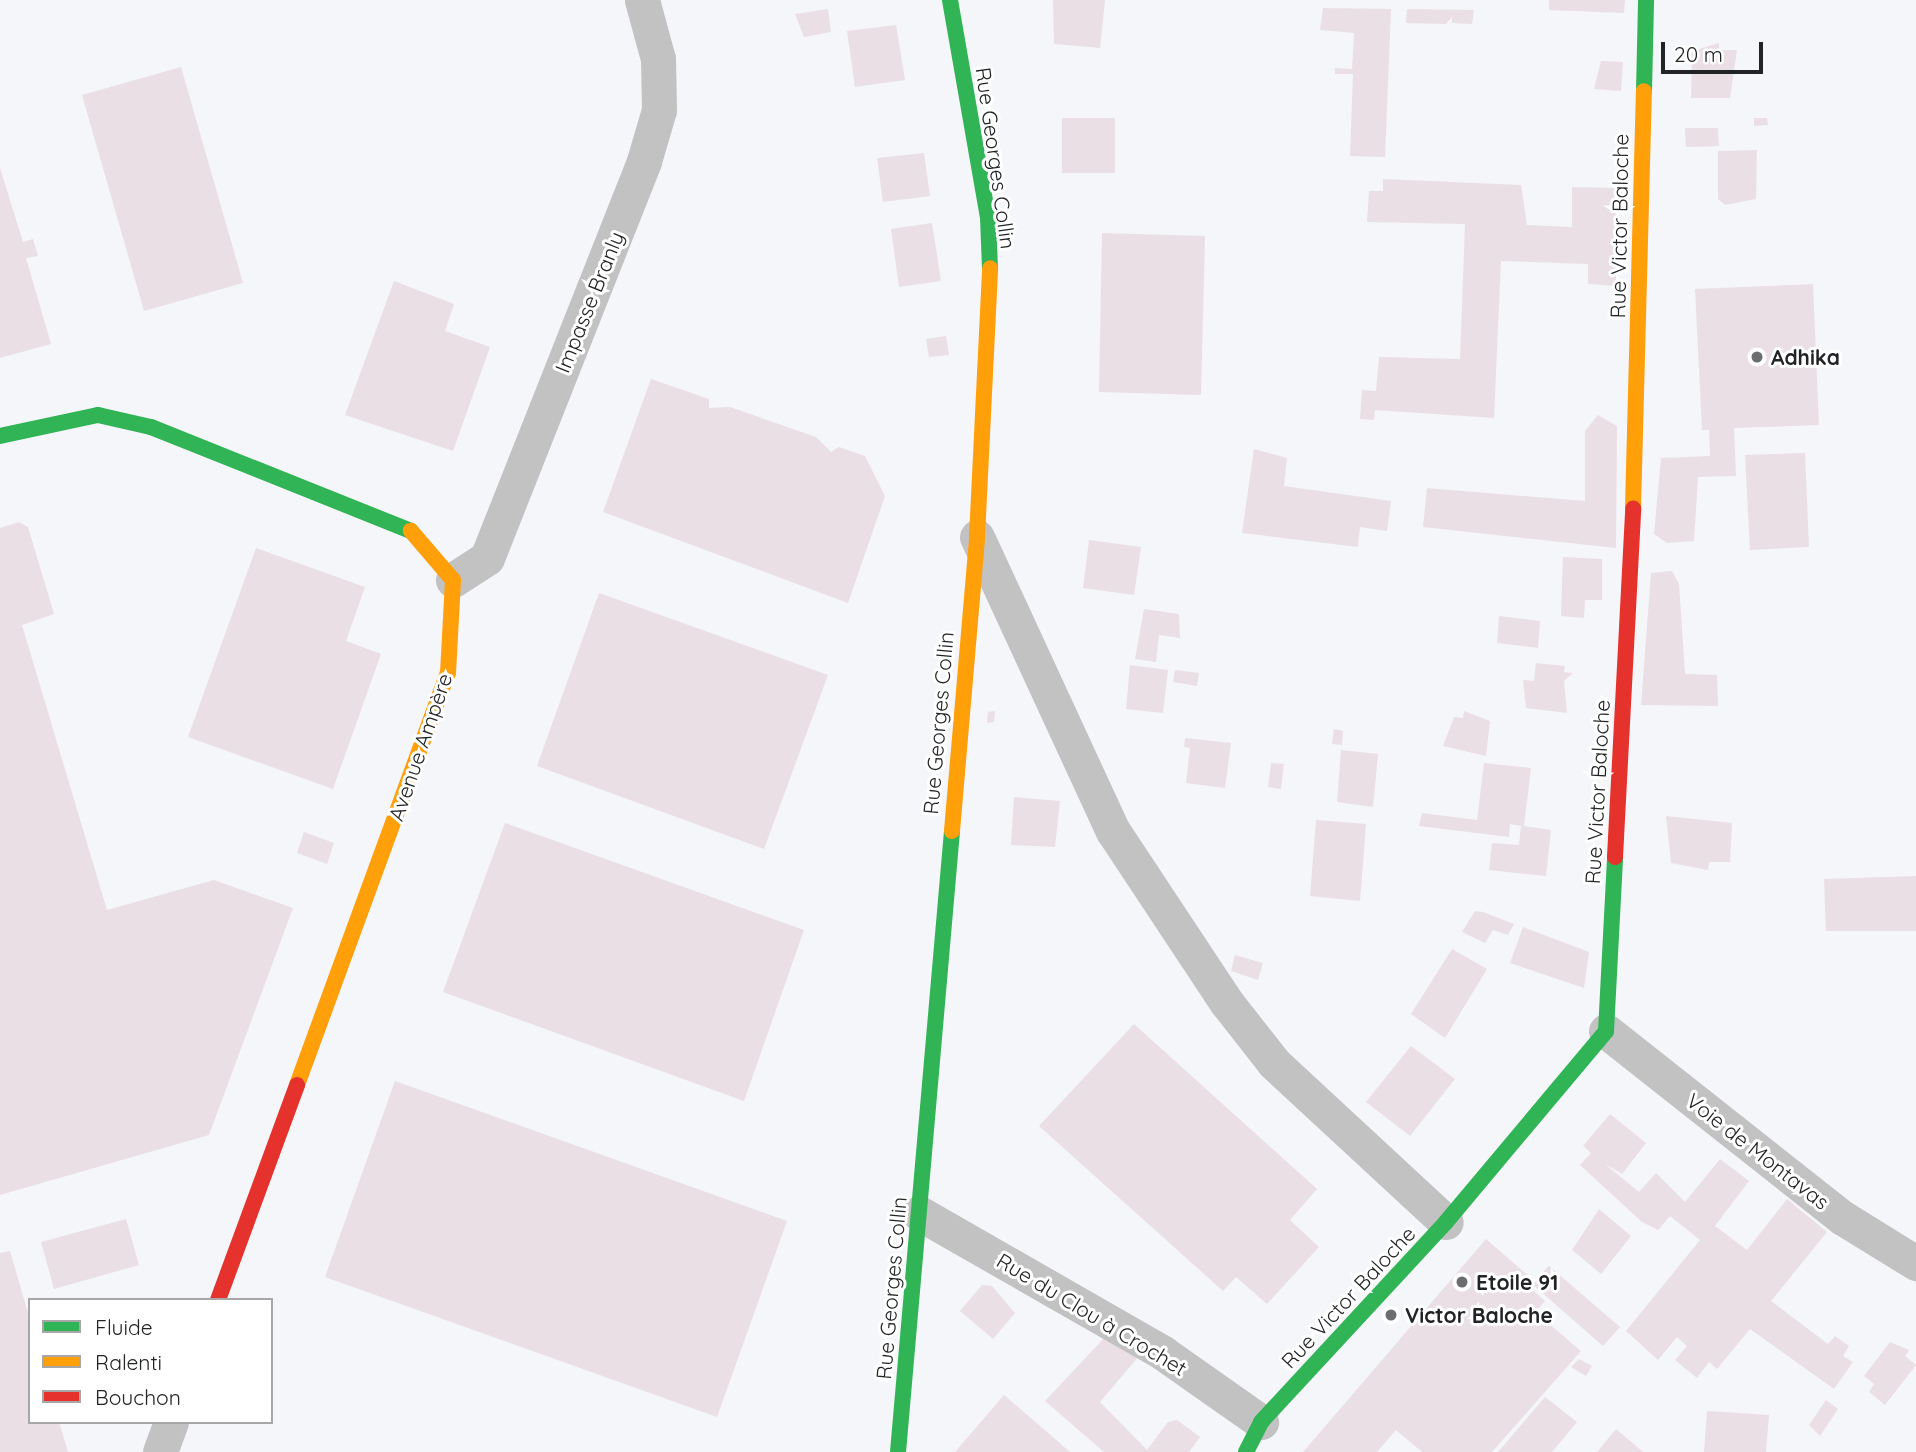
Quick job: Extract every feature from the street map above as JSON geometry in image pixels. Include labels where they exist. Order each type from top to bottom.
[{"type":"street","name":"Impasse Branly","points":[[453,580],[487,558],[644,161],[659,110],[658,60],[642,0]]},
{"type":"street","name":"Rue Georges Collin","points":[[898,1452],[977,537],[991,295],[988,217],[950,0]]},
{"type":"street","name":"Rue Victor Baloche","points":[[1254,1437],[1446,1222],[1606,1031],[1637,422],[1646,0]]},
{"type":"street","points":[[0,436],[99,415],[151,427],[416,533],[453,580]]},
{"type":"street","points":[[977,537],[1113,831],[1227,1003],[1273,1063],[1446,1222]]},
{"type":"street","name":"Avenue Ampère","points":[[219,1298],[448,673],[453,580]]},
{"type":"street","name":"Voie de Montavas","points":[[1606,1031],[1843,1218],[1916,1263]]},
{"type":"street","name":"Rue du Clou à Crochet","points":[[919,1213],[1163,1353],[1254,1437]]},
{"type":"street","points":[[160,1452],[170,1424]]},
{"type":"building","points":[[1053,0],[1105,0],[1100,48],[1054,44]]},
{"type":"building","points":[[1549,0],[1625,0],[1624,13],[1549,10]]},
{"type":"building","points":[[1323,8],[1391,9],[1385,157],[1350,156],[1353,74],[1335,74],[1335,68],[1352,69],[1354,33],[1320,30]]},
{"type":"building","points":[[828,9],[831,32],[804,37],[795,14]]},
{"type":"building","points":[[1407,9],[1474,10],[1472,24],[1452,23],[1452,17],[1446,24],[1406,23]]},
{"type":"building","points":[[896,25],[905,80],[855,87],[847,31]]},
{"type":"building","points":[[1719,43],[1719,50],[1737,50],[1730,98],[1691,98],[1692,51]]},
{"type":"building","points":[[1601,61],[1623,62],[1621,91],[1594,89]]},
{"type":"building","points":[[181,67],[243,283],[144,311],[82,95]]},
{"type":"building","points":[[1062,118],[1115,118],[1115,173],[1062,173]]},
{"type":"building","points":[[1754,118],[1767,118],[1768,125],[1754,126]]},
{"type":"building","points":[[1685,128],[1718,128],[1719,146],[1686,147]]},
{"type":"building","points":[[1757,150],[1756,199],[1725,205],[1718,199],[1718,151]]},
{"type":"building","points":[[924,153],[930,196],[883,202],[877,158]]},
{"type":"building","points":[[0,168],[23,242],[33,239],[38,256],[26,258],[51,344],[0,358]]},
{"type":"building","points":[[1383,179],[1521,185],[1527,225],[1572,227],[1572,187],[1617,188],[1616,286],[1588,284],[1588,264],[1501,261],[1494,418],[1375,410],[1374,420],[1360,419],[1362,390],[1376,391],[1379,357],[1460,359],[1465,224],[1367,222],[1369,191],[1383,191]]},
{"type":"building","points":[[932,223],[941,281],[899,287],[891,229]]},
{"type":"building","points":[[1102,233],[1205,236],[1201,395],[1099,392]]},
{"type":"building","points":[[394,281],[454,304],[445,331],[490,347],[453,451],[345,415]]},
{"type":"building","name":"Adhika","points":[[1813,284],[1819,425],[1734,428],[1736,476],[1698,477],[1694,541],[1667,543],[1654,534],[1661,458],[1710,456],[1709,430],[1702,430],[1695,289]]},
{"type":"building","points":[[946,336],[949,355],[929,357],[926,339]]},
{"type":"building","points":[[651,379],[709,399],[709,408],[730,407],[816,437],[831,452],[839,447],[865,456],[885,496],[848,603],[603,512]]},
{"type":"building","points":[[1598,415],[1617,426],[1616,548],[1423,527],[1427,488],[1585,501],[1585,431]]},
{"type":"building","points":[[1254,449],[1287,458],[1284,486],[1391,501],[1387,531],[1360,527],[1358,547],[1242,533]]},
{"type":"building","points":[[1805,453],[1809,547],[1750,550],[1745,455]]},
{"type":"building","points":[[19,522],[28,527],[54,614],[22,625],[107,910],[214,880],[293,908],[209,1135],[0,1195],[0,528]]},
{"type":"building","points":[[1089,540],[1141,547],[1134,595],[1083,588]]},
{"type":"building","points":[[256,548],[365,587],[346,641],[381,654],[333,789],[188,737]]},
{"type":"building","points":[[1563,557],[1602,559],[1602,600],[1585,600],[1584,618],[1561,616]]},
{"type":"building","points":[[1672,571],[1679,584],[1685,674],[1717,675],[1718,706],[1641,705],[1651,573]]},
{"type":"building","points":[[599,593],[828,675],[764,849],[537,766]]},
{"type":"building","points":[[1144,609],[1179,614],[1180,638],[1159,635],[1156,662],[1135,659]]},
{"type":"building","points":[[1499,616],[1540,621],[1538,648],[1497,643]]},
{"type":"building","points":[[1536,663],[1565,666],[1564,672],[1573,673],[1564,681],[1567,713],[1526,708],[1523,680],[1534,681]]},
{"type":"building","points":[[1130,665],[1168,670],[1163,713],[1126,709]]},
{"type":"building","points":[[1175,670],[1199,673],[1197,686],[1173,682]]},
{"type":"building","points":[[995,711],[994,722],[987,723],[988,712]]},
{"type":"building","points":[[1464,711],[1490,721],[1486,756],[1443,746],[1454,717],[1463,718]]},
{"type":"building","points":[[1334,729],[1343,731],[1342,745],[1332,744]]},
{"type":"building","points":[[1185,738],[1231,743],[1225,788],[1186,783],[1190,748],[1184,747]]},
{"type":"building","points":[[1341,750],[1378,754],[1373,807],[1337,802]]},
{"type":"building","points":[[1271,763],[1284,764],[1281,789],[1268,787]]},
{"type":"building","points":[[1484,763],[1531,768],[1524,826],[1551,830],[1546,876],[1489,870],[1492,843],[1519,845],[1521,826],[1510,824],[1509,837],[1419,826],[1422,813],[1477,820]]},
{"type":"building","points":[[1014,797],[1060,801],[1055,847],[1011,845]]},
{"type":"building","points":[[1666,816],[1732,823],[1730,862],[1709,862],[1708,870],[1671,863]]},
{"type":"building","points":[[1316,820],[1366,824],[1360,901],[1310,896]]},
{"type":"building","points":[[505,823],[804,930],[744,1101],[443,992]]},
{"type":"building","points":[[304,832],[334,843],[327,864],[297,853]]},
{"type":"building","points":[[1916,876],[1916,931],[1826,931],[1824,879]]},
{"type":"building","points":[[1475,911],[1514,924],[1508,935],[1493,930],[1485,943],[1462,932]]},
{"type":"building","points":[[1523,927],[1589,952],[1584,988],[1510,963]]},
{"type":"building","points":[[1452,949],[1487,969],[1445,1038],[1411,1014]]},
{"type":"building","points":[[1235,955],[1263,963],[1258,980],[1231,971]]},
{"type":"building","points":[[1134,1024],[1317,1189],[1290,1220],[1319,1247],[1267,1304],[1236,1277],[1223,1291],[1039,1126]]},
{"type":"building","points":[[1411,1046],[1455,1079],[1410,1136],[1366,1102]]},
{"type":"building","points":[[395,1081],[787,1221],[717,1417],[325,1277]]},
{"type":"building","points":[[1610,1114],[1646,1143],[1622,1174],[1605,1164],[1639,1192],[1656,1173],[1685,1202],[1720,1159],[1749,1181],[1715,1226],[1747,1250],[1787,1199],[1827,1232],[1771,1301],[1828,1344],[1835,1336],[1849,1346],[1843,1356],[1853,1362],[1834,1389],[1750,1329],[1717,1369],[1709,1362],[1697,1378],[1675,1360],[1687,1346],[1677,1337],[1658,1360],[1626,1331],[1700,1240],[1670,1216],[1658,1230],[1642,1222],[1580,1165],[1591,1153],[1583,1146]]},
{"type":"building","points":[[1599,1209],[1631,1236],[1601,1274],[1572,1250]]},
{"type":"building","points":[[126,1219],[139,1265],[54,1289],[41,1242]]},
{"type":"building","points":[[1486,1239],[1532,1279],[1527,1285],[1545,1301],[1535,1312],[1581,1351],[1492,1452],[1422,1452],[1396,1430],[1377,1452],[1303,1452]]},
{"type":"building","points":[[10,1251],[28,1313],[28,1424],[60,1424],[68,1452],[0,1452],[0,1253]]},
{"type":"building","points":[[1549,1266],[1620,1327],[1603,1346],[1532,1284]]},
{"type":"building","points":[[982,1285],[992,1286],[1015,1313],[993,1339],[960,1311]]},
{"type":"building","points":[[1106,1336],[1139,1356],[1100,1402],[1147,1450],[1168,1422],[1177,1420],[1200,1437],[1189,1452],[1104,1452],[1045,1401]]},
{"type":"building","points":[[1890,1342],[1909,1350],[1905,1356],[1916,1365],[1885,1405],[1869,1392],[1874,1384],[1864,1376]]},
{"type":"building","points":[[1579,1359],[1592,1366],[1586,1376],[1571,1367]]},
{"type":"building","points":[[1004,1395],[1070,1452],[955,1452]]},
{"type":"building","points":[[1545,1397],[1577,1422],[1552,1452],[1498,1452]]},
{"type":"building","points":[[1826,1400],[1838,1409],[1820,1436],[1809,1425]]},
{"type":"building","points":[[1707,1411],[1769,1415],[1766,1452],[1704,1452]]},
{"type":"building","points":[[1616,1429],[1643,1452],[1597,1452]]},
{"type":"traffic: fast","points":[[950,0],[988,217],[990,268]]},
{"type":"traffic: fast","points":[[1644,91],[1646,0]]},
{"type":"traffic: fast","points":[[0,436],[98,415],[151,427],[411,531]]},
{"type":"traffic: fast","points":[[898,1452],[952,831]]},
{"type":"traffic: fast","points":[[1246,1452],[1261,1422],[1446,1222],[1606,1031],[1615,857]]},
{"type":"traffic: slow","points":[[1633,508],[1644,91]]},
{"type":"traffic: slow","points":[[952,831],[977,537],[990,268]]},
{"type":"traffic: slow","points":[[297,1085],[448,673],[453,580],[411,531]]},
{"type":"traffic: jam","points":[[1615,857],[1633,508]]},
{"type":"traffic: jam","points":[[219,1298],[297,1085]]},
{"type":"place","name":"Adhika","points":[[1757,357]]},
{"type":"place","name":"Etoile 91","points":[[1462,1282]]},
{"type":"place","name":"Victor Baloche","points":[[1391,1315]]}]
